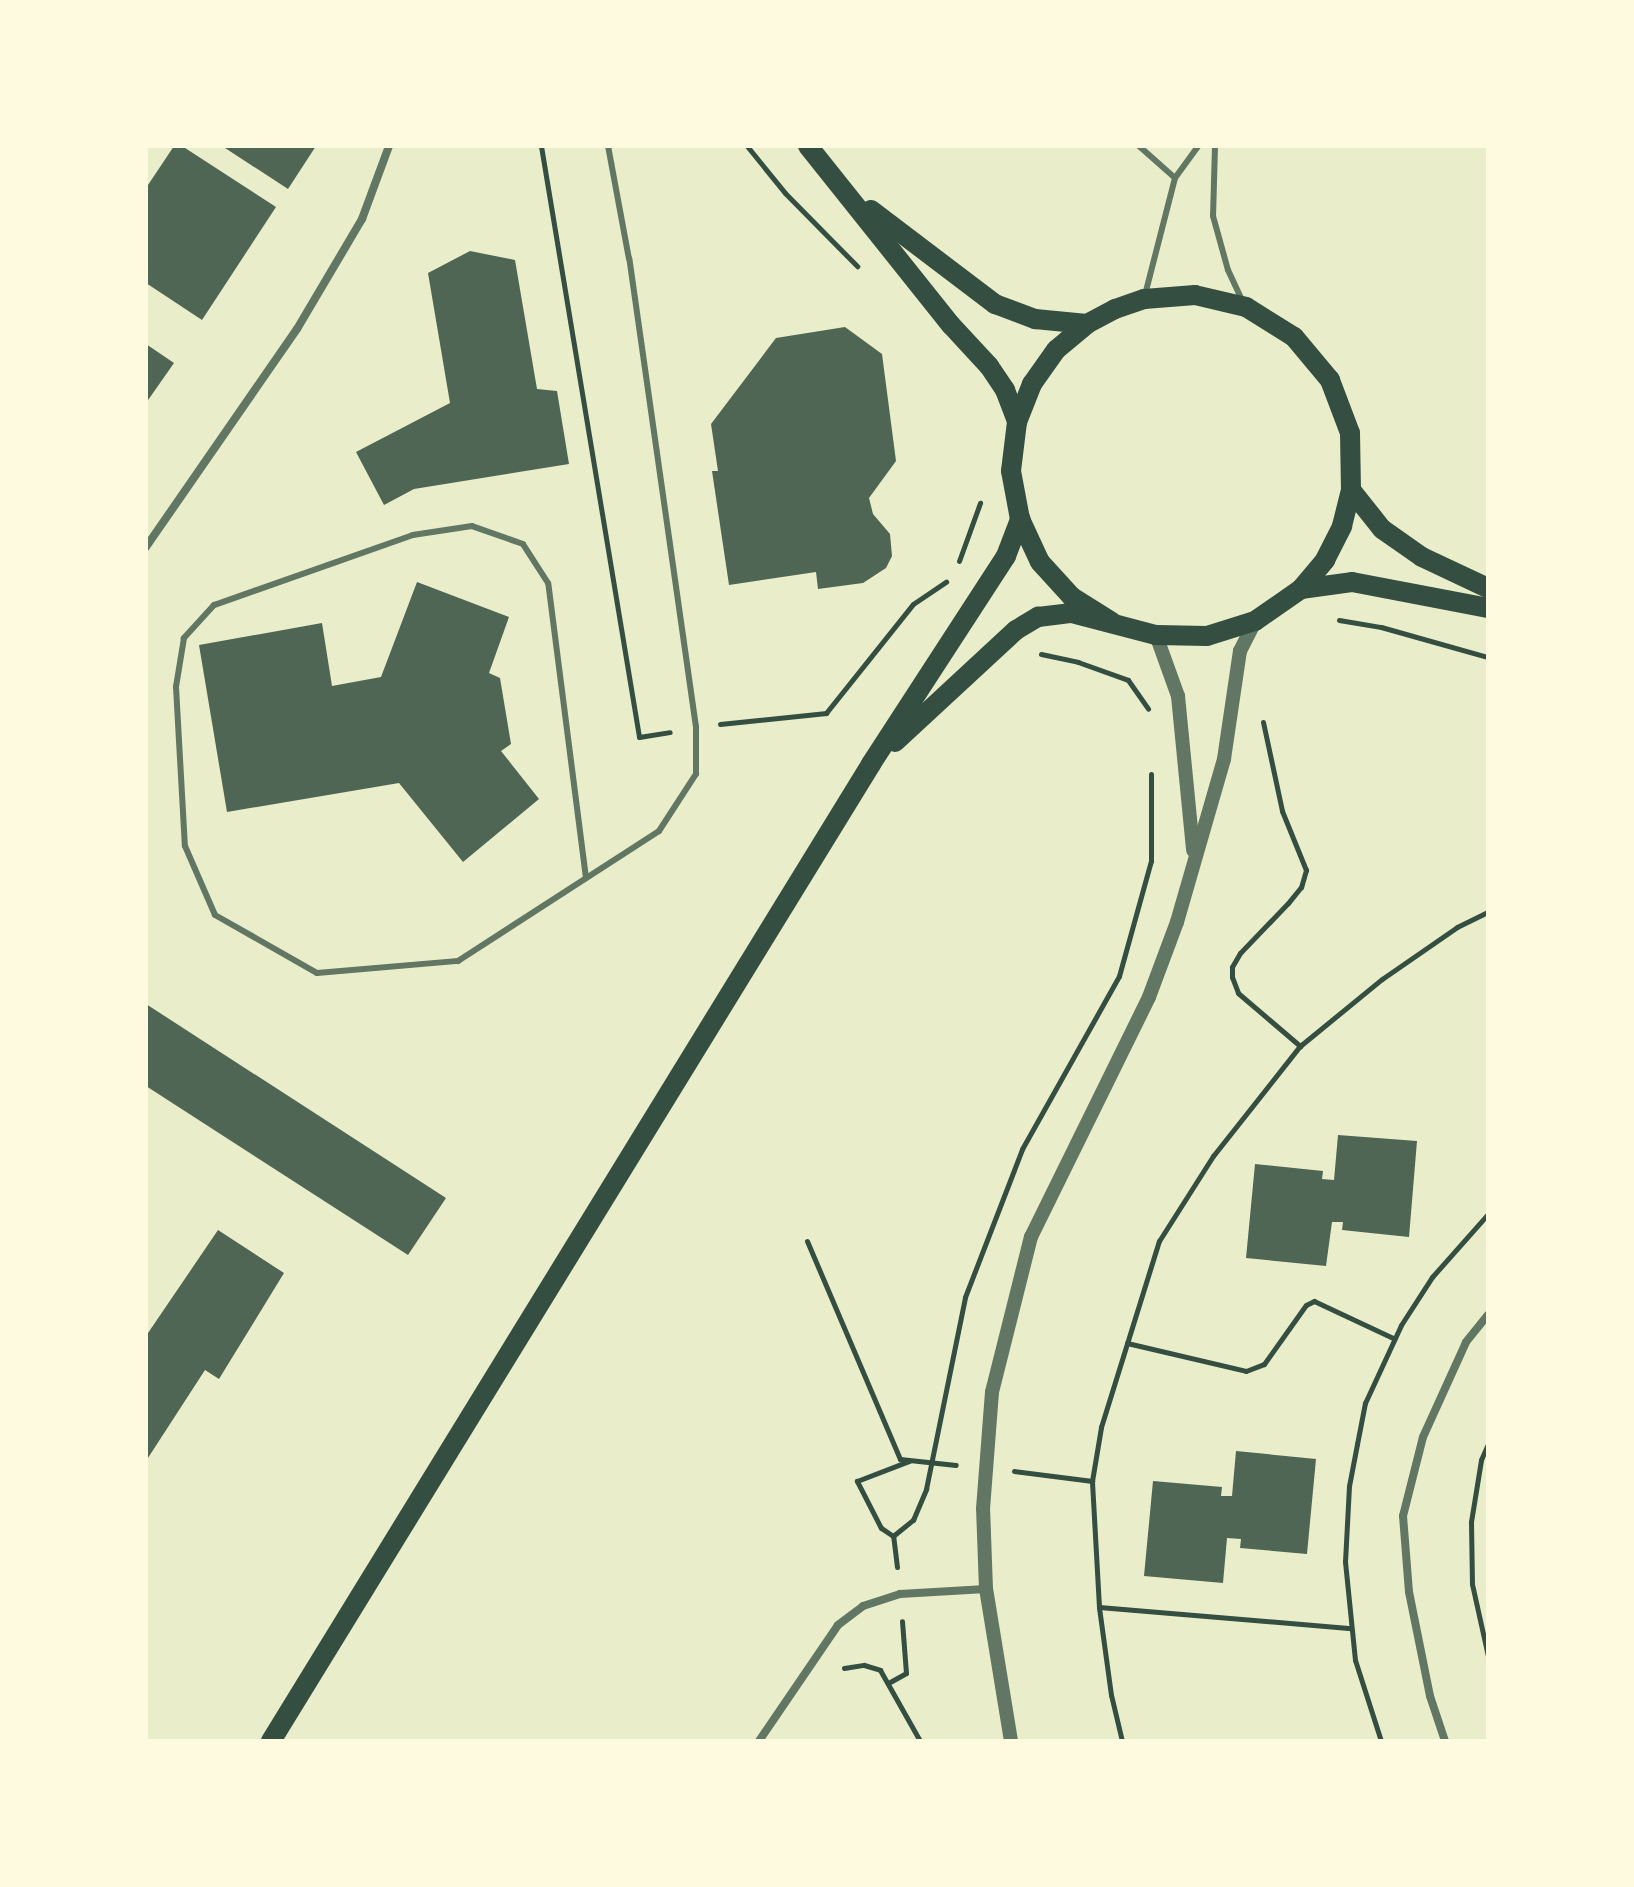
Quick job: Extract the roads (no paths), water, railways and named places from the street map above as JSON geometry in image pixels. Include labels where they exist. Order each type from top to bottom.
[{"type":"main road","points":[[808,146],[951,325],[989,366],[1005,390],[1017,422]]},
{"type":"main road","points":[[846,190],[995,304],[1035,319],[1087,324]]},
{"type":"main road","points":[[871,764],[1016,630],[1038,617],[1072,613],[1156,635],[1207,636],[1255,621],[1301,589],[1325,560],[1342,526],[1351,490],[1350,433],[1330,380],[1294,337],[1246,307],[1195,295],[1144,299],[1087,324],[1056,350],[1040,373],[1017,422],[1011,471],[1020,519],[1040,562],[1072,597],[1112,622]]},
{"type":"main road","points":[[1351,490],[1382,529],[1422,557],[1488,588]]},
{"type":"main road","points":[[271,1741],[871,764],[1006,556],[1020,519]]},
{"type":"main road","points":[[1301,589],[1352,582],[1488,608]]},
{"type":"street","points":[[146,547],[297,329],[362,219],[389,146]]},
{"type":"street","points":[[1011,1741],[986,1589],[983,1509],[992,1392],[1031,1237],[1149,997],[1177,922],[1224,759],[1240,651],[1255,621]]},
{"type":"street","points":[[1156,635],[1178,696],[1193,859]]},
{"type":"street","points":[[1445,1741],[1430,1696],[1409,1592],[1403,1516],[1423,1437],[1466,1342],[1488,1315]]},
{"type":"street","points":[[759,1741],[838,1625],[863,1606],[900,1594],[986,1589]]},
{"type":"lane","points":[[586,878],[548,583],[523,544],[472,526],[413,535],[214,605],[184,638],[176,687],[185,846],[215,915],[317,973],[458,961],[659,831],[696,774],[696,727],[629,259],[608,146]]},
{"type":"lane","points":[[1139,146],[1175,178]]},
{"type":"lane","points":[[1144,299],[1175,178],[1198,146]]},
{"type":"lane","points":[[1215,146],[1213,216],[1228,270],[1246,307]]}]
